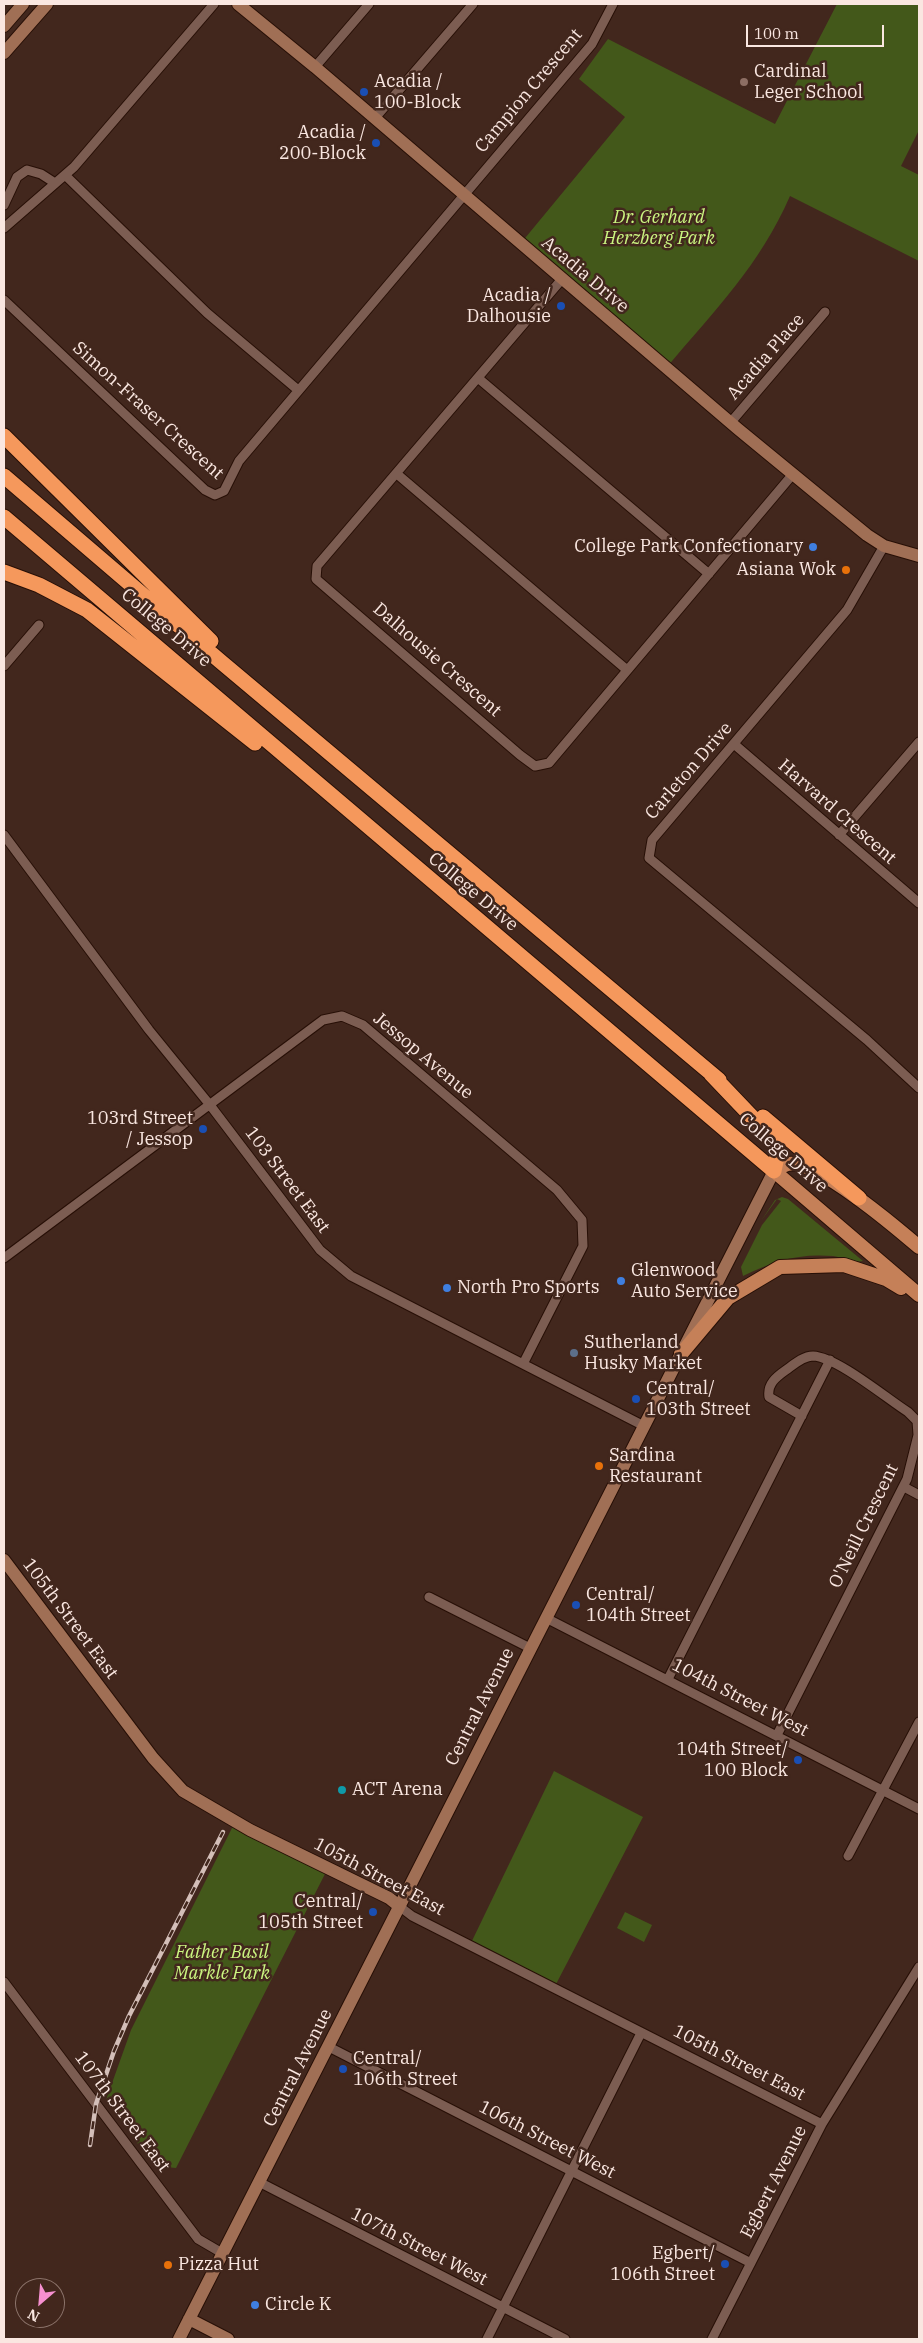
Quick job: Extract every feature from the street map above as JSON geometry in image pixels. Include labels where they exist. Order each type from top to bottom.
[{"type":"highway","points":[[4,436],[283,712]]},
{"type":"highway","name":"College Drive","points":[[4,476],[860,1198]]},
{"type":"highway","name":"College Drive","points":[[4,517],[203,684],[324,790],[774,1171]]},
{"type":"highway","points":[[4,572],[39,584],[87,610],[297,776],[324,790]]},
{"type":"highway","points":[[711,1074],[772,1138],[778,1152],[774,1171]]},
{"type":"main road","points":[[774,1171],[789,1164],[804,1166],[860,1198]]},
{"type":"main road","name":"College Drive","points":[[774,1171],[919,1295]]},
{"type":"main road","name":"College Drive","points":[[860,1198],[919,1248]]},
{"type":"main road","points":[[681,1354],[728,1298],[780,1267],[844,1265],[886,1279],[919,1300]]},
{"type":"street","points":[[4,26],[23,4]]},
{"type":"street","points":[[4,228],[65,175],[214,4]]},
{"type":"street","name":"Acadia Drive","points":[[238,4],[315,66],[562,279],[870,537],[884,546],[919,556]]},
{"type":"street","points":[[315,66],[369,4]]},
{"type":"street","points":[[375,118],[472,4]]},
{"type":"street","name":"Campion Crescent","points":[[464,195],[592,44],[612,4]]},
{"type":"street","points":[[4,53],[42,5]]},
{"type":"street","points":[[4,205],[17,177],[27,170],[34,170],[55,183]]},
{"type":"street","points":[[65,175],[207,313],[298,390]]},
{"type":"street","name":"Simon-Fraser Crescent","points":[[4,300],[210,494],[215,495],[224,491],[239,461],[464,195]]},
{"type":"street","name":"Dalhousie Crescent","points":[[562,279],[317,566],[316,579],[520,755],[535,766],[549,764],[794,474]]},
{"type":"street","name":"Acadia Place","points":[[731,422],[826,312]]},
{"type":"street","points":[[478,378],[709,574]]},
{"type":"street","points":[[397,474],[627,670]]},
{"type":"street","name":"Carleton Drive","points":[[884,546],[847,610],[652,840],[649,858],[867,1040],[919,1088]]},
{"type":"street","points":[[4,666],[39,625]]},
{"type":"street","points":[[839,835],[919,742]]},
{"type":"street","name":"Harvard Crescent","points":[[734,744],[919,903]]},
{"type":"street","name":"103 Street East","points":[[4,835],[149,1030],[210,1105],[320,1250],[351,1276],[644,1426]]},
{"type":"street","name":"Jessop Avenue","points":[[4,1258],[323,1020],[342,1016],[363,1025],[556,1190],[582,1220],[583,1246],[523,1364]]},
{"type":"street","name":"Central Avenue","points":[[178,2339],[774,1171]]},
{"type":"street","name":"O'Neill Crescent","points":[[777,1735],[904,1487],[918,1435],[917,1421],[908,1412],[830,1360],[811,1356],[801,1360],[775,1378],[770,1384],[769,1397],[802,1416]]},
{"type":"street","points":[[668,1680],[830,1360]]},
{"type":"street","points":[[904,1487],[919,1495]]},
{"type":"street","name":"105th Street East","points":[[4,1560],[152,1758],[183,1790],[242,1826],[386,1897],[412,1916],[822,2124]]},
{"type":"street","points":[[429,1597],[530,1648]]},
{"type":"street","name":"104th Street West","points":[[546,1618],[919,1809]]},
{"type":"street","points":[[848,1856],[919,1722]]},
{"type":"street","name":"Egbert Avenue","points":[[712,2339],[822,2124],[919,1967]]},
{"type":"street","name":"107th Street East","points":[[4,1982],[198,2239],[222,2253]]},
{"type":"street","points":[[487,2339],[641,2033]]},
{"type":"street","name":"106th Street West","points":[[328,2047],[751,2263]]},
{"type":"street","name":"107th Street West","points":[[259,2182],[565,2339]]},
{"type":"street","points":[[189,2319],[228,2339]]},
{"type":"green space","name":"Dr. Gerhard Herzberg Park","points":[[837,4],[919,4],[919,130],[901,166],[919,175],[919,261],[790,196],[765,244],[751,265],[667,367],[521,243],[625,117],[579,79],[608,39],[775,124]]},
{"type":"green space","points":[[782,1197],[788,1199],[863,1261],[821,1255],[797,1257],[776,1262],[743,1276],[741,1267],[762,1225],[781,1201],[777,1199]]},
{"type":"green space","points":[[554,1771],[643,1817],[554,1988],[470,1945]]},
{"type":"green space","name":"Father Basil Markle Park","points":[[235,1822],[328,1868],[176,2168],[154,2166],[106,2100],[131,2030]]},
{"type":"green space","points":[[625,1912],[652,1925],[644,1942],[617,1928]]},
{"type":"railway","points":[[90,2145],[96,2104],[114,2051],[129,2016],[223,1832]]},
{"type":"place","name":"Cardinal Leger School","points":[[744,82]]},
{"type":"place","name":"Acadia / 100-Block","points":[[364,92]]},
{"type":"place","name":"Acadia / 200-Block","points":[[376,143]]},
{"type":"place","name":"Acadia / Dalhousie","points":[[561,306]]},
{"type":"place","name":"College Park Confectionary","points":[[813,547]]},
{"type":"place","name":"Asiana Wok","points":[[846,570]]},
{"type":"place","name":"103rd Street / Jessop","points":[[203,1129]]},
{"type":"place","name":"Glenwood Auto Service","points":[[621,1281]]},
{"type":"place","name":"North Pro Sports","points":[[447,1288]]},
{"type":"place","name":"Sutherland Husky Market","points":[[574,1353]]},
{"type":"place","name":"Central/ 103th Street","points":[[636,1399]]},
{"type":"place","name":"Sardina Restaurant","points":[[599,1466]]},
{"type":"place","name":"Central/ 104th Street","points":[[576,1605]]},
{"type":"place","name":"104th Street/ 100 Block","points":[[798,1760]]},
{"type":"place","name":"ACT Arena","points":[[342,1790]]},
{"type":"place","name":"Central/ 105th Street","points":[[373,1912]]},
{"type":"place","name":"Central/ 106th Street","points":[[343,2069]]},
{"type":"place","name":"Egbert/ 106th Street","points":[[725,2264]]},
{"type":"place","name":"Pizza Hut","points":[[168,2265]]},
{"type":"place","name":"Circle K","points":[[255,2305]]}]
